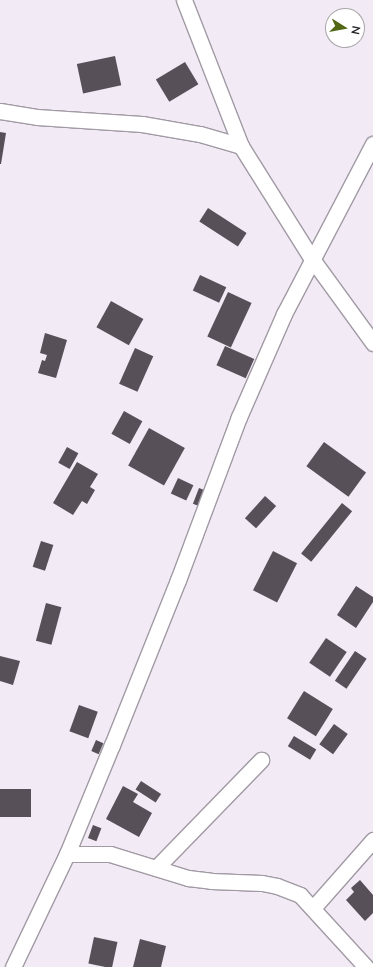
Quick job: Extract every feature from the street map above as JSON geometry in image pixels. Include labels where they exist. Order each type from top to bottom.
[{"type":"street","points":[[184,0],[241,146],[312,259],[373,343]]},
{"type":"street","points":[[0,111],[37,117],[142,124],[200,134],[241,146]]},
{"type":"street","points":[[13,967],[67,854],[178,580],[239,417],[284,314],[373,144]]},
{"type":"street","points":[[156,868],[261,760]]},
{"type":"street","points":[[313,908],[373,840]]},
{"type":"street","points":[[67,854],[110,854],[188,878],[211,881],[262,883],[277,886],[300,895],[366,967]]},
{"type":"building","points":[[115,56],[121,85],[83,93],[77,64]]},
{"type":"building","points":[[185,62],[198,84],[169,102],[156,80]]},
{"type":"building","points":[[0,132],[6,133],[1,164],[0,164]]},
{"type":"building","points":[[208,208],[247,233],[238,246],[199,221]]},
{"type":"building","points":[[200,275],[226,287],[219,303],[193,290]]},
{"type":"building","points":[[228,292],[252,303],[231,347],[207,336]]},
{"type":"building","points":[[111,301],[143,319],[129,345],[96,327]]},
{"type":"building","points":[[45,333],[67,340],[56,378],[38,373],[42,360],[45,361],[47,355],[40,353]]},
{"type":"building","points":[[225,346],[254,359],[246,378],[216,365]]},
{"type":"building","points":[[135,348],[153,356],[137,392],[119,384]]},
{"type":"building","points":[[124,411],[142,421],[130,444],[111,434]]},
{"type":"building","points":[[149,428],[185,448],[164,485],[128,466]]},
{"type":"building","points":[[324,442],[366,473],[348,497],[306,466]]},
{"type":"building","points":[[67,447],[78,453],[70,469],[58,463]]},
{"type":"building","points":[[77,462],[98,474],[90,487],[95,490],[87,504],[82,501],[73,515],[53,503]]},
{"type":"building","points":[[178,478],[193,485],[186,501],[171,493]]},
{"type":"building","points":[[199,488],[207,491],[201,507],[193,504]]},
{"type":"building","points":[[265,496],[276,506],[256,528],[245,518]]},
{"type":"building","points":[[342,503],[352,511],[311,562],[301,554]]},
{"type":"building","points":[[41,541],[53,545],[45,571],[33,567]]},
{"type":"building","points":[[273,551],[297,563],[277,602],[253,590]]},
{"type":"building","points":[[356,586],[373,597],[373,602],[356,628],[337,615]]},
{"type":"building","points":[[46,603],[61,607],[51,645],[36,641]]},
{"type":"building","points":[[326,638],[347,652],[330,677],[309,663]]},
{"type":"building","points":[[355,651],[367,659],[346,689],[335,681]]},
{"type":"building","points":[[0,656],[20,661],[13,685],[0,681]]},
{"type":"building","points":[[304,691],[333,709],[316,736],[287,718]]},
{"type":"building","points":[[79,705],[98,712],[88,738],[69,731]]},
{"type":"building","points":[[334,724],[348,734],[333,754],[319,744]]},
{"type":"building","points":[[294,736],[316,749],[310,760],[288,746]]},
{"type":"building","points":[[96,740],[103,743],[99,754],[91,751]]},
{"type":"building","points":[[141,781],[161,794],[156,802],[136,789]]},
{"type":"building","points":[[123,786],[138,794],[133,802],[152,813],[139,837],[106,819]]},
{"type":"building","points":[[0,789],[31,789],[31,817],[0,817]]},
{"type":"building","points":[[93,825],[101,828],[96,841],[88,838]]},
{"type":"building","points":[[360,880],[373,895],[373,913],[365,921],[346,900],[354,892],[351,888]]},
{"type":"building","points":[[94,937],[117,942],[112,967],[88,963]]},
{"type":"building","points":[[140,939],[166,946],[161,967],[133,967]]}]
